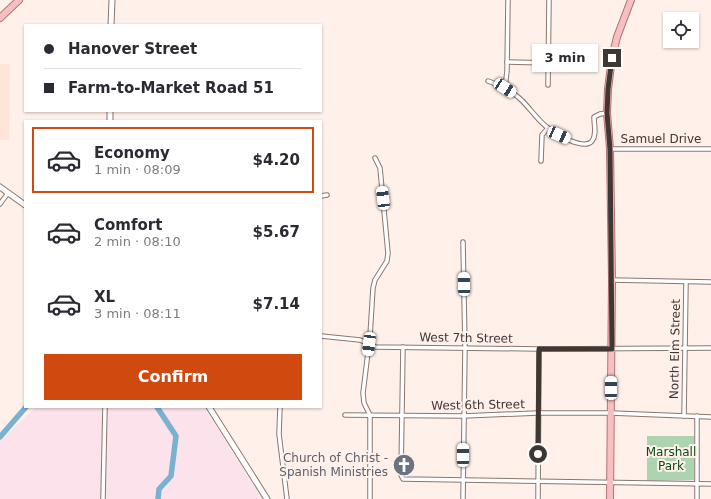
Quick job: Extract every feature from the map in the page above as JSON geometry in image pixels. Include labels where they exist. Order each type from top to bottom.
[{"type":"main road","points":[[0,18],[19,0]]},
{"type":"main road","points":[[111,24],[112,0]]},
{"type":"main road","points":[[610,499],[612,280],[610,149],[607,113],[608,89],[612,58],[617,37],[631,0]]},
{"type":"main road","points":[[0,187],[24,204]]},
{"type":"main road","points":[[210,408],[267,499]]},
{"type":"street","points":[[505,88],[508,0]]},
{"type":"street","points":[[548,85],[549,0]]},
{"type":"street","points":[[507,62],[548,63]]},
{"type":"street","points":[[488,81],[505,88],[526,104],[548,128],[559,135],[585,145],[590,143],[595,138],[594,117],[607,113]]},
{"type":"street","points":[[541,161],[542,135],[548,128]]},
{"type":"street","name":"Samuel Drive","points":[[610,149],[711,149]]},
{"type":"street","points":[[370,499],[370,415],[364,403],[363,393],[372,313],[373,288],[375,280],[387,261],[388,253],[380,168],[375,158]]},
{"type":"street","points":[[0,204],[8,193]]},
{"type":"street","points":[[322,196],[327,195]]},
{"type":"street","points":[[463,242],[465,348],[463,499]]},
{"type":"street","points":[[612,280],[711,282]]},
{"type":"street","name":"North Elm Street","points":[[684,416],[686,282]]},
{"type":"street","name":"West 7th Street","points":[[322,336],[360,340],[376,347],[539,349],[711,348]]},
{"type":"street","points":[[403,347],[401,475],[404,480],[711,484]]},
{"type":"street","points":[[538,499],[539,349]]},
{"type":"street","points":[[103,499],[105,408]]},
{"type":"street","points":[[280,408],[279,434],[288,499]]},
{"type":"street","name":"West 6th Street","points":[[345,415],[463,416],[538,413],[611,413],[711,417]]},
{"type":"street","points":[[697,416],[697,499]]},
{"type":"shaded area","points":[[0,64],[10,64],[9,140],[0,140]]},
{"type":"shaded area","points":[[35,408],[205,408],[262,499],[0,499],[0,439],[2,439]]},
{"type":"green space","name":"Marshall Park","points":[[647,436],[694,436],[694,480],[647,481]]},
{"type":"waterway","points":[[0,437],[25,408]]},
{"type":"waterway","points":[[158,408],[176,436],[171,476],[159,489],[158,499]]},
{"type":"place","name":"Church of Christ - Spanish Ministries","points":[[404,465]]},
{"type":"route","points":[[538,454],[539,349],[612,349],[610,149],[607,113],[612,58]]}]
